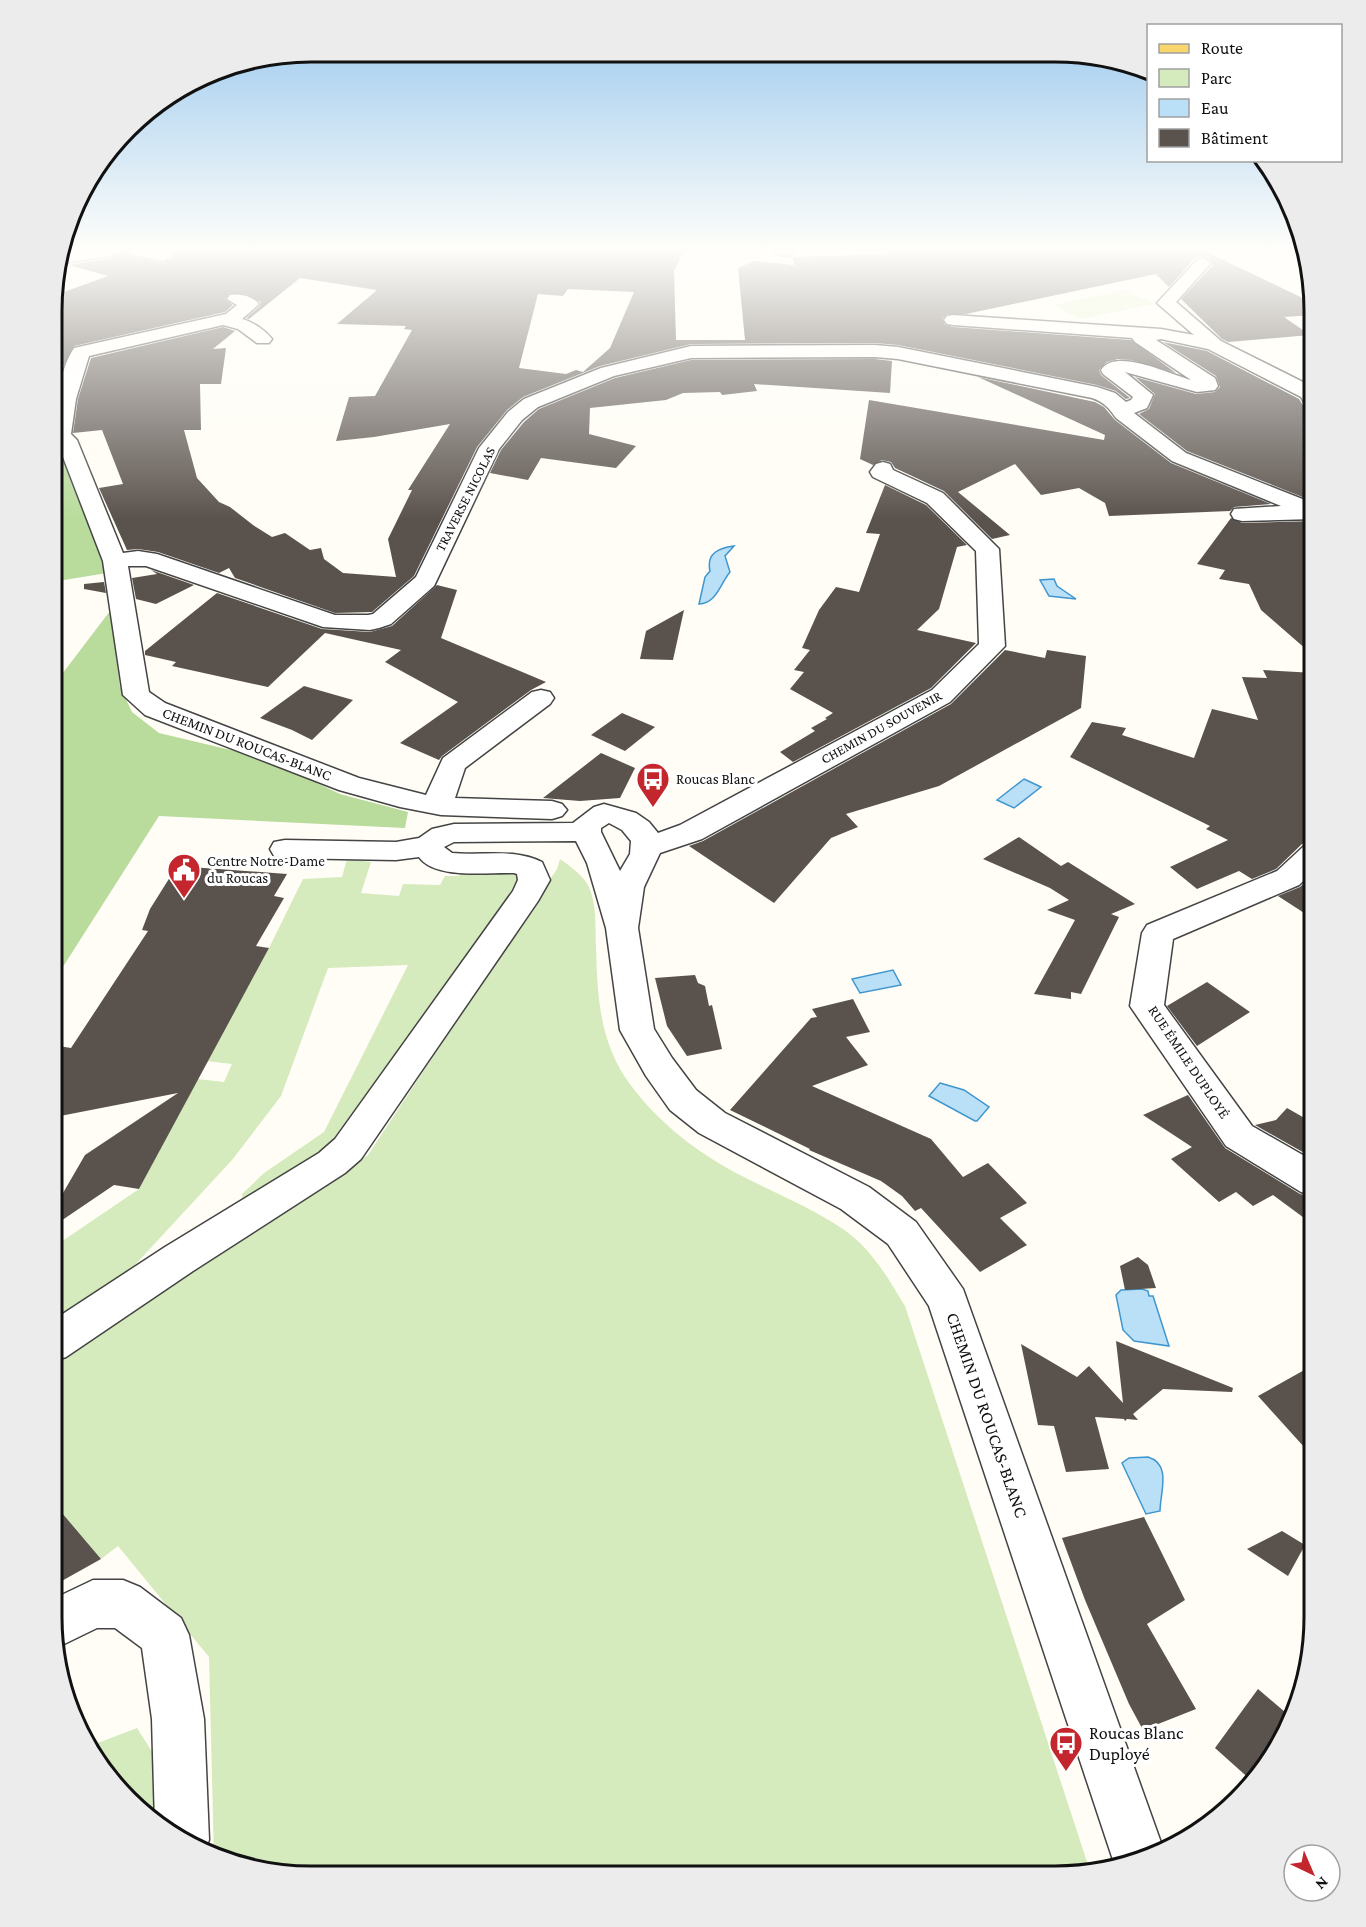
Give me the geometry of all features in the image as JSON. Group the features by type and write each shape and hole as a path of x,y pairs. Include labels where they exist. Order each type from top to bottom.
{"street":[{"path":"61,418 81,352 129,341"},
{"path":"1145,341 1208,382 1208,386 1194,386 1130,367 1113,368 1110,370 1143,395 1140,404 1123,410 1123,414 1179,458 1304,508"},
{"path":"1194,341 1214,345 1304,390"},
{"path":"1212,341 1214,345"},
{"name":"TRAVERSE NICOLAS","path":"115,561 149,559 332,622 370,623 381,619 426,581 489,448 515,416 531,403 598,375 691,352 875,351 898,353 1097,393 1108,397 1123,410"},
{"name":"CHEMIN DU ROUCAS-BLANC","path":"61,438 68,440 115,561 136,695 155,709 349,784 410,801 595,823 617,814 630,821 642,833 646,848 628,885 622,928"},
{"name":"CHEMIN DU SOUVENIR","path":"646,848 691,832 941,696 993,646 987,549 935,498 881,472 883,468"},
{"path":"1242,514 1304,512"},
{"path":"441,806 440,794 453,764 541,698"},
{"path":"285,849 396,851 428,846 443,834 595,823"},
{"name":"CHEMIN DU ROUCAS-BLANC","path":"595,823 602,863 622,928 637,1030 658,1067 683,1100 712,1123 855,1198 902,1233 948,1301 1137,1852"},
{"path":"61,1337 179,1259 332,1163 348,1149 527,894 534,880 531,869 515,863 446,862 430,854 428,846"},
{"name":"RUE ÉMILE DUPLOYÉ","path":"1304,863 1288,878 1158,933 1147,1006 1239,1136 1304,1174"},
{"path":"61,1621 93,1604 123,1604 164,1635 178,1719 182,1830"}],"green space":[{"path":"61,449 107,573 61,581"},
{"path":"110,611 120,687 132,712 159,733 264,758 340,794 408,812 405,828 159,816 61,970 61,675"},
{"path":"347,859 371,862 361,893 399,896 403,884 440,885 445,876 459,876 461,869 513,872 518,877 518,889 339,1138 243,1202 242,1194 264,1173 324,1132 408,965 328,968 281,1096 232,1160 122,1279 61,1315 61,1242 139,1189 197,1079 224,1082 232,1064 206,1061 269,948 303,879 342,877"},
{"path":"560,859 584,879 592,894 601,1014 616,1062 636,1092 660,1119 703,1153 734,1172 817,1213 843,1229 862,1245 878,1264 905,1306 1087,1863 1056,1866 310,1866 262,1861 214,1846 209,1657 118,1546 101,1559 61,1512 61,1356 368,1155 557,869"},
{"path":"137,1728 161,1766 161,1816 123,1781 96,1744"}],"water":[{"path":"734,546 725,556 730,572 714,597 699,604 705,577 710,571 712,556 723,548"},
{"path":"1054,579 1057,586 1076,599 1049,596 1040,580"},
{"path":"1024,779 1041,787 1014,808 997,800"},
{"path":"893,970 901,985 860,993 852,979"},
{"path":"940,1083 964,1090 989,1107 975,1121 929,1096"},
{"path":"1121,1290 1148,1291 1149,1296 1153,1296 1169,1346 1134,1341 1123,1330 1116,1295"},
{"path":"1148,1457 1160,1466 1163,1480 1160,1511 1146,1514 1122,1463 1129,1458"}],"building":[{"path":"61,341 97,341 74,346 61,373"},
{"path":"164,341 223,341 213,349 226,348 221,384 200,384 201,430 184,430 197,478 219,502 230,507 272,537 285,533 310,550 321,548 324,559 343,573 396,577 388,539 412,490 408,490 450,424 336,441 349,397 375,396 406,341 526,341 519,368 566,374 576,370 583,372 610,348 613,341 1132,341 1176,373 1131,360 1118,359 1107,362 1099,370 1101,375 1130,398 1126,399 1116,391 1097,385 898,345 875,343 691,344 600,366 523,397 507,410 477,447 414,576 372,612 335,613 235,578 229,568 219,573 158,552 127,550 99,488 123,484 102,430 73,433 78,399 91,358"},
{"path":"1163,342 1207,351 1299,399 1304,407 1304,498 1187,451 1139,414 1149,409 1155,394 1135,377 1196,394 1215,392 1220,387 1216,376"},
{"path":"875,359 892,361 890,393 754,384 757,391 722,395 720,392 683,393 666,400 590,408 589,434 636,446 616,468 541,458 528,480 490,473 501,450 524,422 539,409 615,378 691,360"},
{"path":"978,377 1095,402 1171,463 1271,504 1234,507 1230,511 1109,516 1105,503 1079,488 1041,495 1015,464 958,492 1010,535 992,539 944,491 895,468 891,462 882,460 873,465 860,459 869,400 1104,440 1105,435"},
{"path":"885,485 926,505 967,545 957,547 939,609 917,630 976,643 931,688 793,762 780,752 815,731 811,728 833,713 790,689 804,672 794,670 810,650 802,648 819,610 836,587 859,592 880,534 866,533"},
{"path":"1231,518 1242,523 1304,521 1304,647 1261,610 1249,584 1219,579 1225,570 1197,564"},
{"path":"151,570 194,585 156,604 136,599 132,578 157,574"},
{"path":"104,582 106,593 84,589 84,584"},
{"path":"437,585 457,590 441,638 546,682 531,690 439,760 400,743 458,702 385,662 401,650 325,633 268,687 172,666 176,662 145,655 145,651 217,593 322,629 370,632 392,626"},
{"path":"684,610 673,660 640,659 646,631"},
{"path":"1005,650 1045,658 1047,650 1086,656 1081,708 939,786 846,814 858,827 831,838 774,903 689,846 703,841 951,704"},
{"path":"1263,670 1304,672 1304,844 1276,869 1252,879 1239,871 1197,889 1170,867 1228,840 1206,829 1210,826 1070,757 1092,722 1126,728 1122,735 1194,758 1212,709 1258,720 1242,677 1267,678"},
{"path":"304,686 353,700 312,740 260,718"},
{"path":"622,713 655,727 625,751 591,735"},
{"path":"601,753 635,768 620,798 580,801 543,798"},
{"path":"1019,837 1061,866 1068,862 1135,904 1111,914 1119,917 1081,994 1071,992 1071,999 1034,994 1075,920 1047,910 1069,900 1050,888 983,859"},
{"path":"177,866 287,874 274,896 284,898 256,946 269,948 139,1189 114,1185 61,1221 61,1196 85,1155 178,1093 61,1116 61,1046 71,1048 148,931 142,930 150,909"},
{"path":"1304,883 1304,913 1278,896"},
{"path":"695,975 698,983 705,986 709,1006 712,1005 722,1049 687,1056 667,1026 655,978"},
{"path":"1207,982 1250,1012 1197,1046 1167,1006"},
{"path":"853,999 870,1032 846,1037 868,1065 812,1086 931,1139 963,1177 988,1163 1027,1203 1000,1218 1027,1245 980,1272 921,1208 915,1211 902,1196 881,1181 809,1150 730,1110 811,1018 817,1017 812,1009"},
{"path":"1188,1095 1225,1148 1304,1195 1304,1218 1273,1195 1253,1206 1236,1192 1219,1202 1171,1159 1192,1147 1143,1115"},
{"path":"1287,1108 1304,1118 1304,1153 1255,1125 1276,1120"},
{"path":"1138,1257 1148,1265 1156,1288 1125,1290 1120,1266"},
{"path":"1116,1341 1233,1388 1232,1392 1163,1389 1133,1414 1138,1420 1127,1419 1125,1421 1124,1419 1095,1417 1109,1469 1066,1472 1054,1426 1038,1425 1021,1344 1077,1377 1089,1366 1123,1403"},
{"path":"1304,1370 1304,1447 1258,1396"},
{"path":"61,1512 101,1559 61,1581"},
{"path":"1144,1517 1185,1600 1147,1624 1196,1709 1143,1730 1129,1704 1085,1600 1062,1538"},
{"path":"1282,1531 1304,1544 1288,1576 1247,1549"},
{"path":"1258,1689 1286,1713 1263,1755 1247,1776 1215,1748"}],"place":[{"name":"Roucas Blanc","path":"653,808"},
{"name":"Centre Notre-Dame du Roucas","path":"184,899"},
{"name":"Roucas Blanc Duployé","path":"1066,1772"}]}
